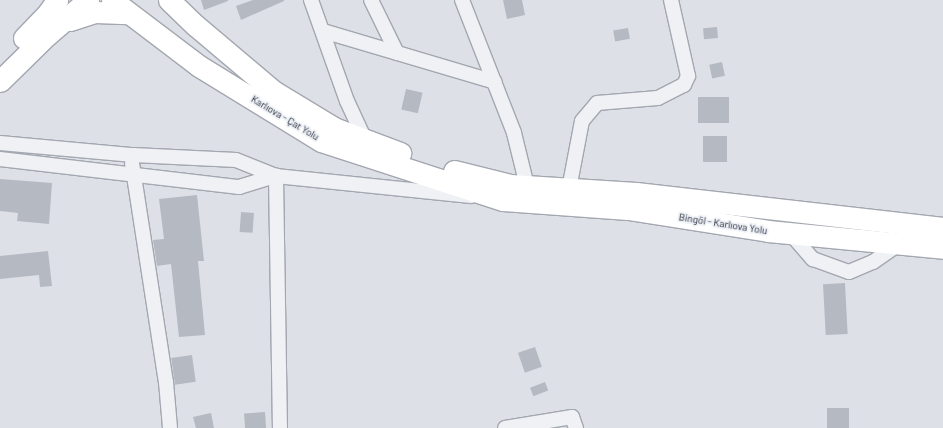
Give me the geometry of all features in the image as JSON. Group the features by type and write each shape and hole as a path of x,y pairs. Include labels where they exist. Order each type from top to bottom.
{"highway":[{"path":"0,82 62,22 88,0"},
{"name":"Karlıova - Çat Yolu","path":"169,0 195,25 273,91 334,128 436,166 513,190"},
{"path":"0,62 48,14 57,1"},
{"path":"62,22 120,6"},
{"name":"Karlıova - Çat Yolu","path":"120,6 199,66 321,141 513,190"},
{"name":"Bingöl - Karlıova Yolu","path":"513,190 569,189 636,194 943,228"},
{"name":"Bingöl - Karlıova Yolu","path":"513,190 790,233 943,248"}],"street":[{"path":"311,0 347,101 365,140"},
{"path":"371,0 397,53"},
{"path":"0,143 133,155 236,160 276,176 513,190 514,133 462,0"},
{"path":"569,189 582,121 597,103 658,98 684,85 688,76 671,0"},
{"path":"323,31 495,82"},
{"path":"133,155 132,172 148,258 166,382 170,428"},
{"path":"0,159 132,172 239,187 276,176"},
{"path":"276,176 280,428"},
{"path":"790,233 813,259 849,272 873,262 899,244"},
{"path":"505,428 572,417 576,428"}],"building":[{"path":"201,0 228,0 228,1 204,10"},
{"path":"253,0 284,1 241,20 236,6"},
{"path":"503,0 522,0 525,15 507,19"},
{"path":"717,27 718,38 704,39 703,28"},
{"path":"628,28 630,39 615,41 613,31"},
{"path":"722,62 725,76 712,78 709,65"},
{"path":"406,89 423,93 418,113 401,109"},
{"path":"698,97 729,97 729,123 698,123"},
{"path":"703,136 727,136 727,162 703,162"},
{"path":"0,179 52,183 49,224 17,221 18,213 0,211"},
{"path":"197,195 204,261 198,261 205,335 179,337 171,264 157,266 153,240 164,239 159,199"},
{"path":"241,212 254,213 253,233 240,232"},
{"path":"48,251 52,286 40,287 39,275 0,279 0,256"},
{"path":"845,283 848,334 826,335 823,284"},
{"path":"535,347 542,367 525,373 518,353"},
{"path":"192,355 196,382 175,385 171,358"},
{"path":"545,382 548,390 533,396 530,388"},
{"path":"827,408 849,408 849,428 827,428"},
{"path":"265,412 266,428 245,428 244,413"},
{"path":"211,413 214,428 196,428 193,417"}]}
